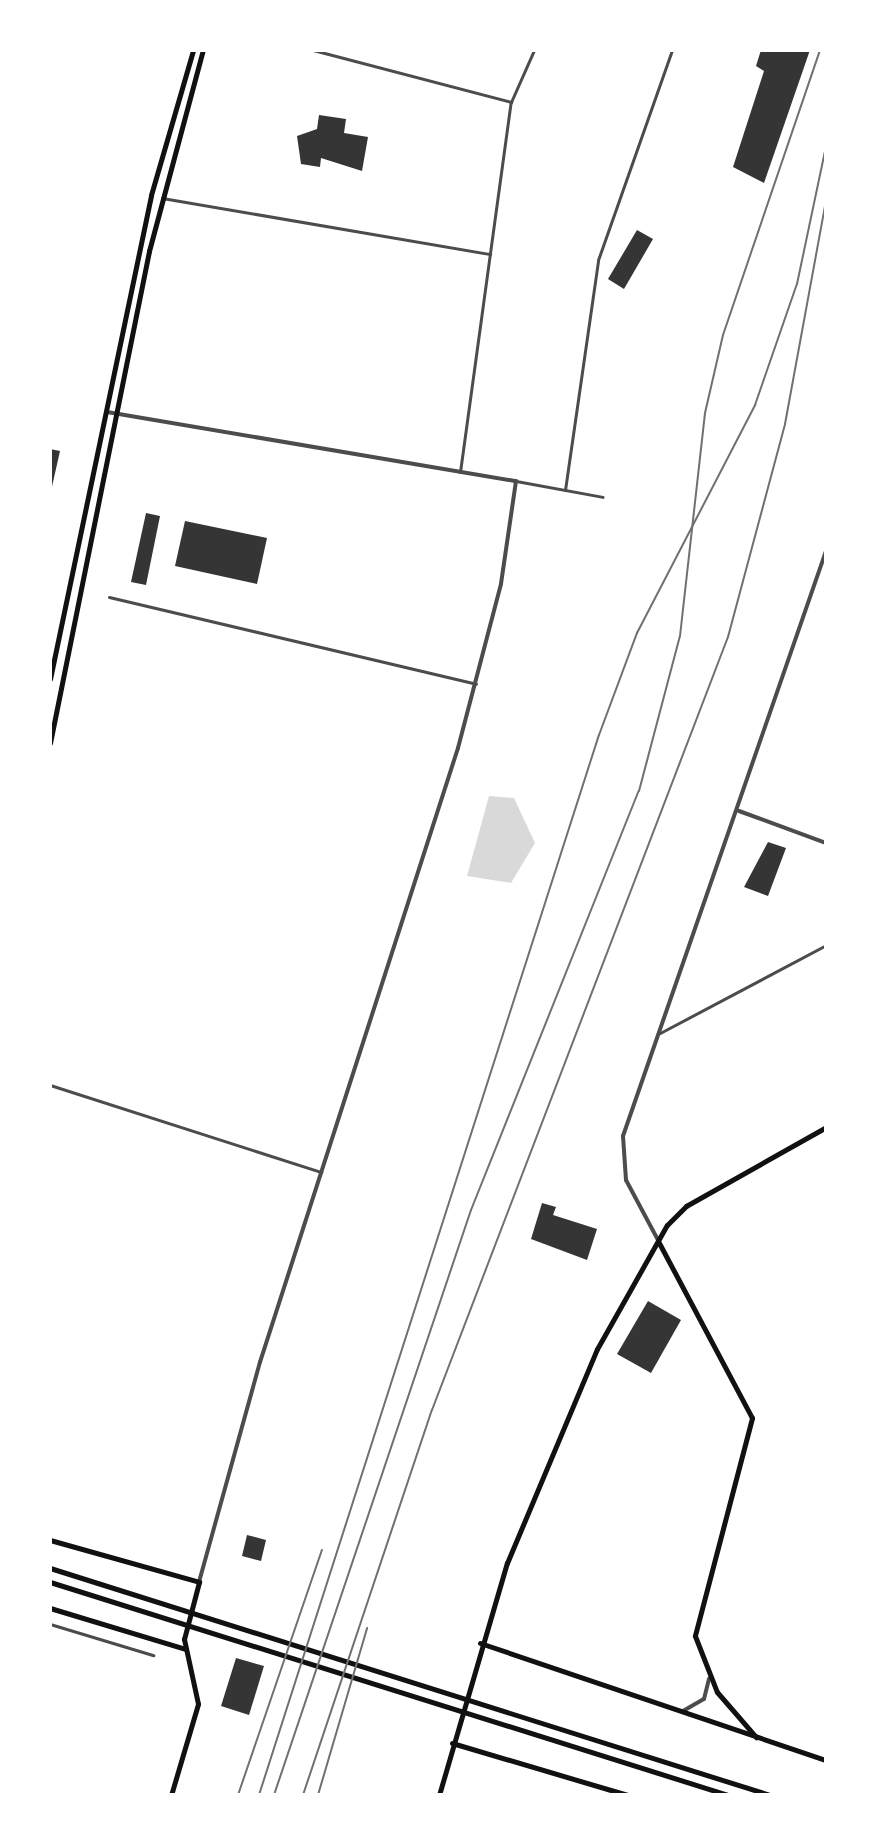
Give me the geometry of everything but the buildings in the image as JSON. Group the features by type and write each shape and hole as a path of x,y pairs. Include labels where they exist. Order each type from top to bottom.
{"main road":[{"path":"50,679 151,195 193,50"},
{"path":"50,743 162,198 203,50"},
{"path":"439,1795 480,1643 583,1381 658,1240 686,1206 826,1127"},
{"path":"658,1240 752,1418 696,1626 709,1679 756,1737"},
{"path":"50,1540 199,1582 186,1649 198,1704 171,1795"},
{"path":"50,1568 770,1795"},
{"path":"50,1582 728,1795"},
{"path":"50,1608 186,1649"},
{"path":"480,1643 826,1760"},
{"path":"452,1743 628,1795"}],"street":[{"path":"313,50 511,102"},
{"path":"460,472 511,102 534,50"},
{"path":"565,490 598,260 672,50"},
{"path":"162,198 490,254"},
{"path":"106,412 603,497"},
{"path":"199,1582 322,1173 476,684 516,481"},
{"path":"658,1240 621,1163 660,1033 739,811 826,551"},
{"path":"109,597 476,684"},
{"path":"739,811 826,843"},
{"path":"660,1033 826,945"},
{"path":"50,1085 322,1173"},
{"path":"50,1624 153,1655"},
{"path":"681,1711 704,1699 709,1679"}],"shaded area":[{"path":"489,796 514,798 535,843 511,883 467,876"}],"railway":[{"path":"274,1795 471,1210 639,791 680,636 705,413 723,335 820,50"},
{"path":"259,1795 599,735 637,633 755,405 797,284 826,146"},
{"path":"303,1795 432,1410 728,637 785,424 825,206"},
{"path":"238,1795 322,1550"},
{"path":"318,1795 367,1628"}]}
